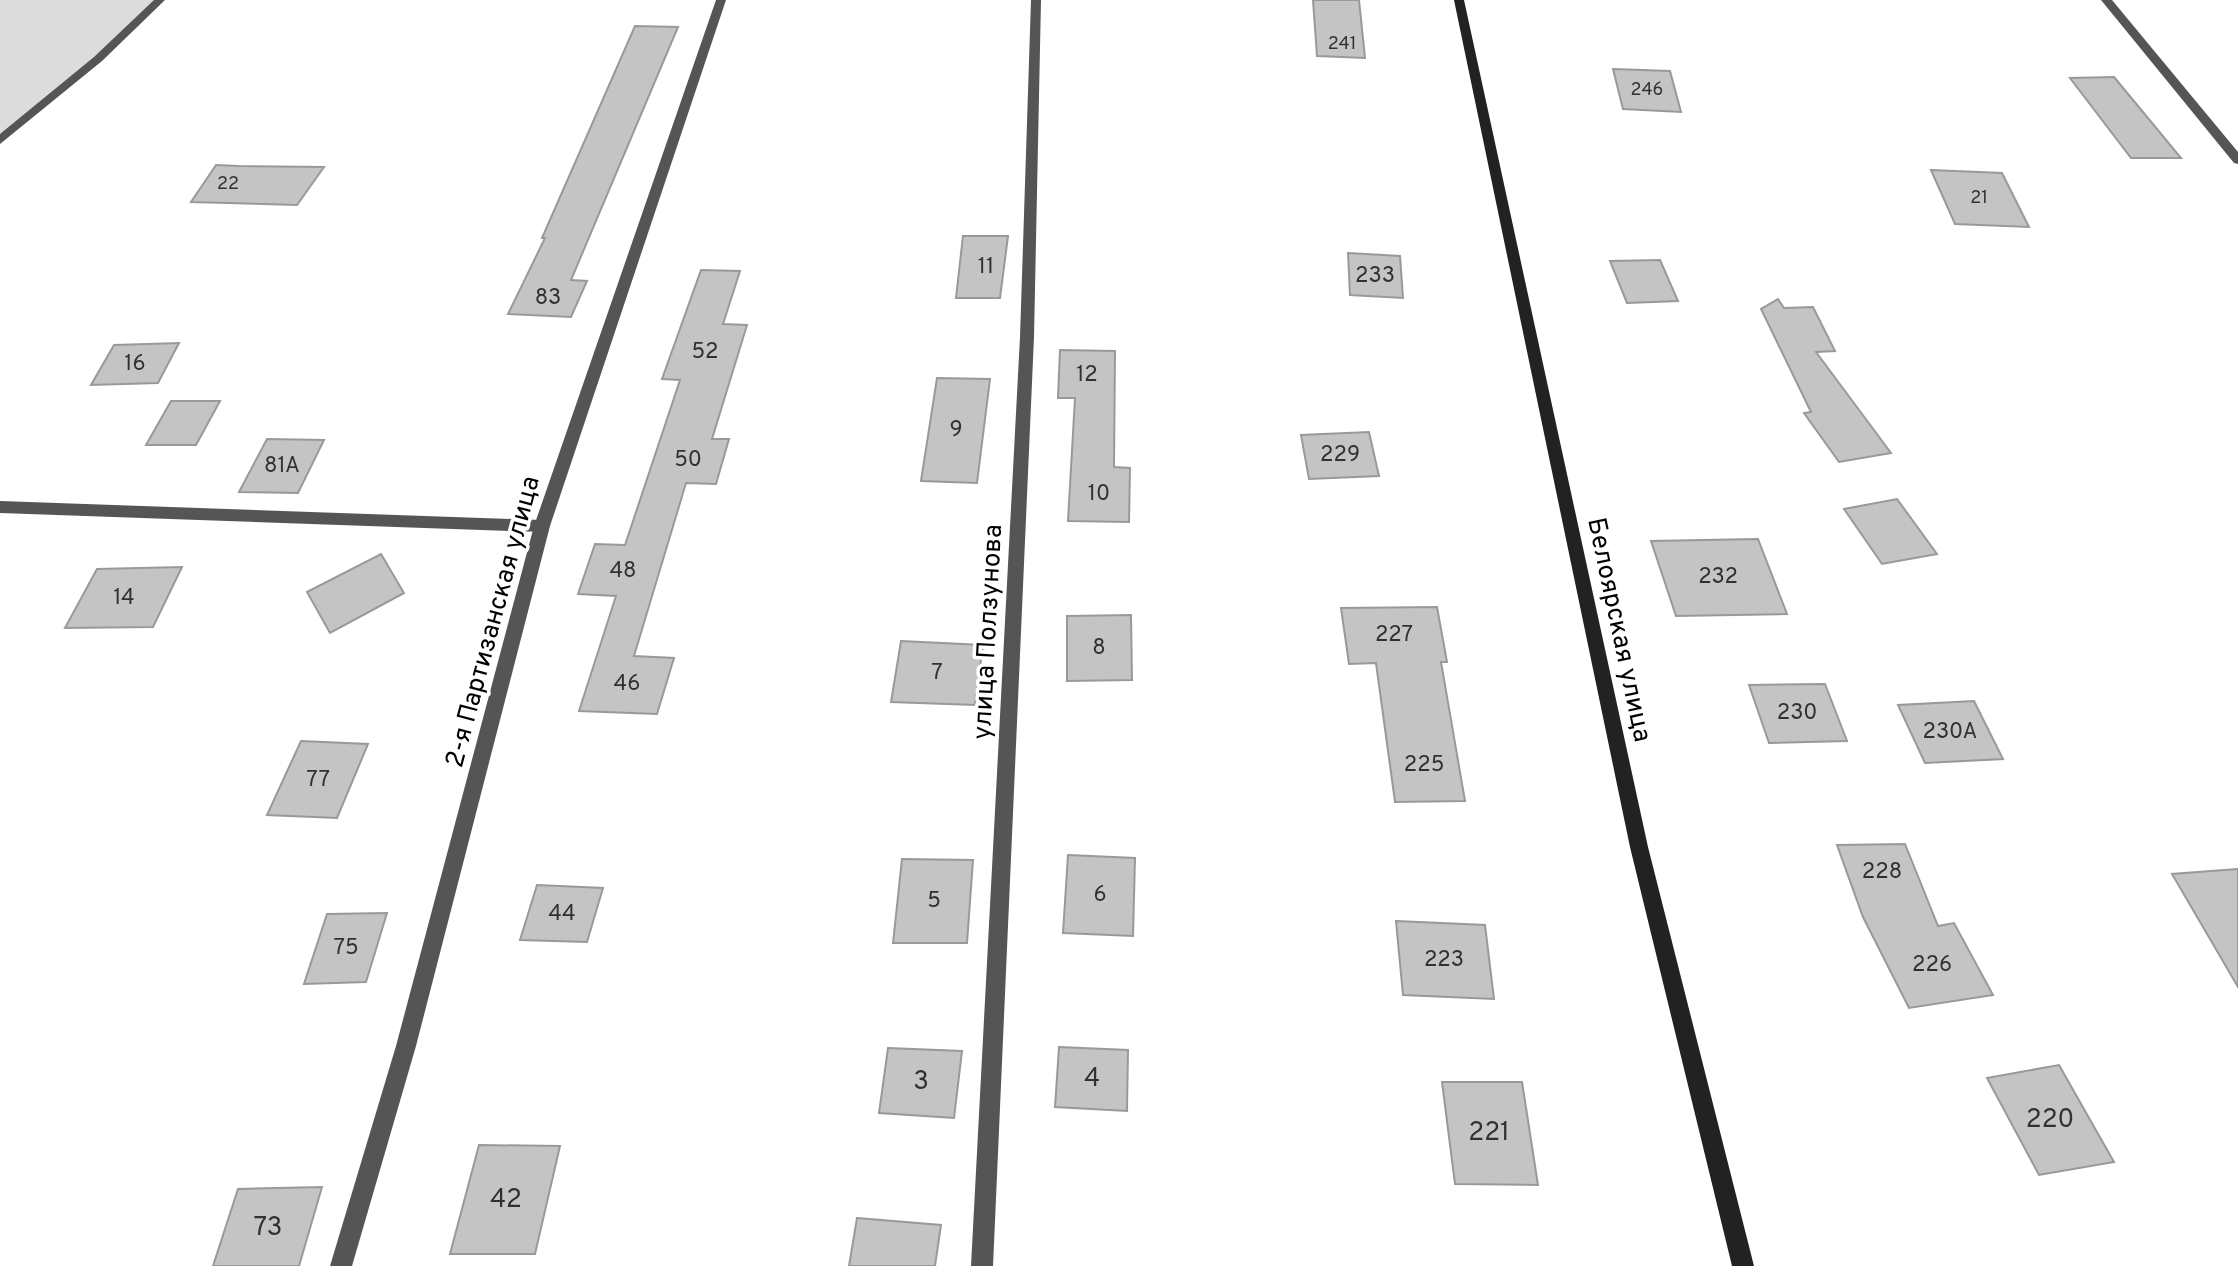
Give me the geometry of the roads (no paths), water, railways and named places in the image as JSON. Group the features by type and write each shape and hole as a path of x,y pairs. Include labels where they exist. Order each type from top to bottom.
{"street":[{"path":"0,140 98,59 160,0"},
{"name":"2-я Партизанская улица","path":"341,1266 406,1046 542,526 721,0"},
{"name":"улица Ползунова","path":"982,1266 1027,337 1036,0"},
{"name":"Белоярская улица","path":"1459,0 1639,847 1743,1266"},
{"path":"2106,0 2238,160"},
{"path":"0,507 542,526"}]}
